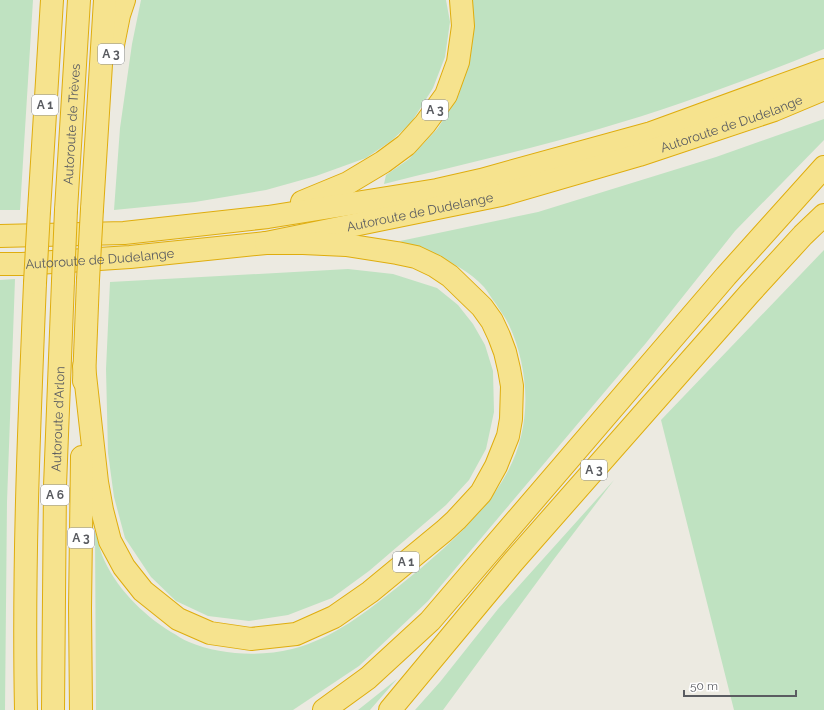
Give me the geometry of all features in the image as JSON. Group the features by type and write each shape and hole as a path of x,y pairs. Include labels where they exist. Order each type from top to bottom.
{"highway":[{"name":"Autoroute de Trèves","path":"37,251 52,0"},
{"name":"Autoroute de Trèves","path":"64,249 79,0"},
{"name":"A 1","path":"105,0 97,108 84,366 96,474 102,510 110,541 124,567 143,591 178,619 210,633 252,639 296,634 334,617 370,592 444,531 480,493 496,466 508,436 511,419 512,386 505,352 499,336 492,321 482,307 450,276 435,266 416,257 397,253 353,246 303,243 266,243"},
{"name":"A 3","path":"97,108 112,53 119,15 124,0"},
{"name":"A 3","path":"268,216 348,183 383,162 406,145 429,118 446,95 449,88 458,62 463,26 461,0"},
{"name":"Autoroute de Dudelange","path":"0,236 124,233 268,216 437,190 488,178 651,133 824,70"},
{"name":"Autoroute de Dudelange","path":"0,264 22,264 130,256 266,243 501,195 639,155 774,110 824,89"},
{"name":"A 3","path":"324,710 368,678 430,621 726,276 824,168"},
{"name":"A 3","path":"390,710 524,550 749,294 803,235 824,215"},
{"name":"Autoroute d'Arlon","path":"53,710 55,486 64,249"},
{"name":"Autoroute d'Arlon","path":"26,710 25,655 27,490 37,251"},
{"name":"A 3","path":"81,710 80,608 84,366"}],"green space":[{"path":"0,0 33,0 20,210 0,210"},
{"path":"141,0 446,0 450,22 445,57 433,88 411,123 391,141 366,158 316,176 266,190 195,202 114,210 120,128 132,44"},
{"path":"472,0 824,0 824,49 712,92 572,137 384,184 386,175 409,159 438,128 458,96 470,60 474,26"},
{"path":"824,119 824,140 735,231 646,343 428,601 359,666 293,710 96,710 95,531 102,555 114,578 130,599 160,625 184,640 214,650 253,654 279,652 322,638 362,614 445,548 474,519 498,487 516,454 524,417 525,398 521,361 509,325 486,289 466,271 434,254 400,241 538,212 716,157"},
{"path":"824,250 824,710 734,710 661,420"},
{"path":"348,269 393,274 437,288 458,305 473,324 485,345 493,371 494,412 486,449 469,480 446,505 369,571 332,598 288,615 249,621 208,616 176,601 151,577 125,538 114,497 108,453 106,369 110,282"},
{"path":"15,279 7,502 5,710 0,710 0,280"},
{"path":"614,480 443,710 415,710 440,682 498,609"},
{"path":"397,679 370,710 358,710"}]}
